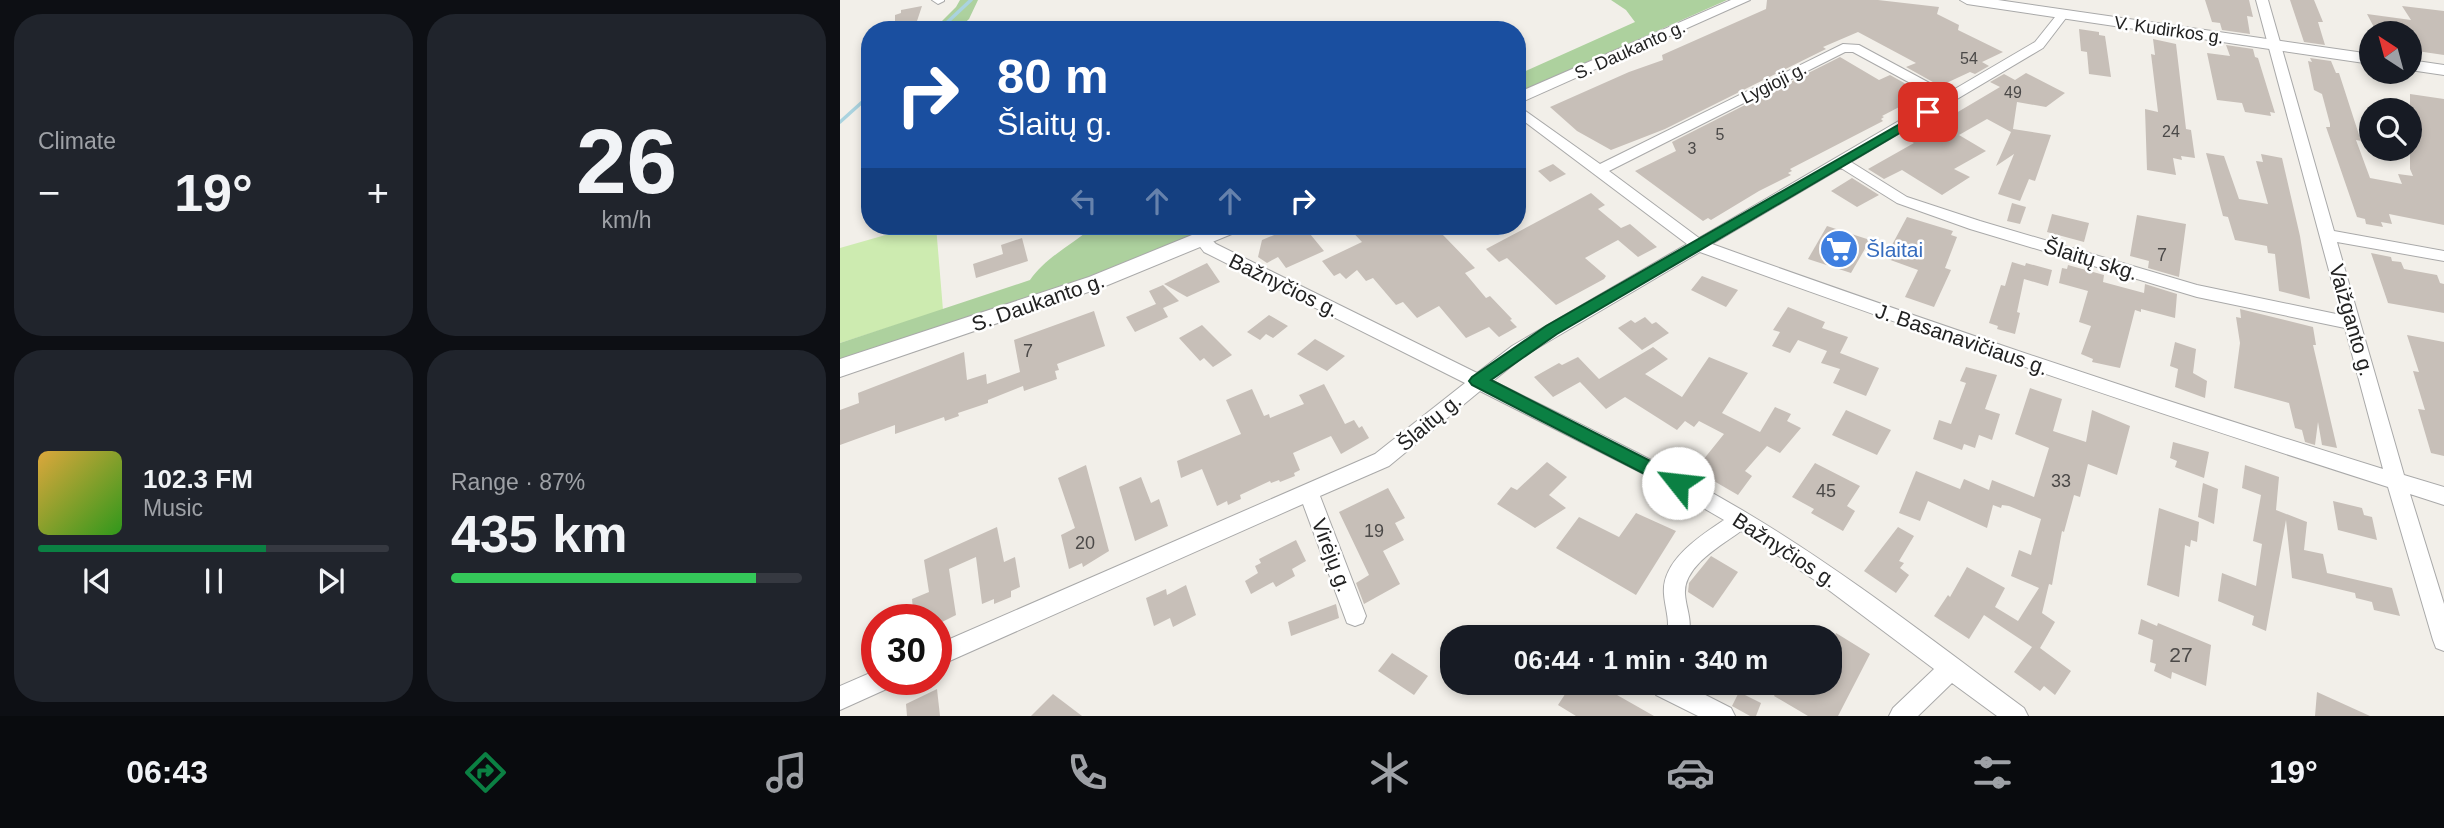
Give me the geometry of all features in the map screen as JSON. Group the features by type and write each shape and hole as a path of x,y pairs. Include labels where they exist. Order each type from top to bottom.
{"street":[{"name":"S. Daukanto g.","path":"1526,95 1743,0"},
{"name":"V. Kudirkos g.","path":"1967,0 2359,57"},
{"name":"Vaižganto g.","path":"2262,0 2444,640"},
{"name":"Šlaitų g.","path":"952,649 1382,460 1420,433 1478,381 1552,330 1700,246 2039,44 2063,14"},
{"name":"Lygioji g.","path":"1598,171 1843,48 1855,48 1949,99"},
{"path":"2422,66 2444,69"},
{"name":"J. Basanavičiaus g.","path":"1526,116 1700,246 2140,401 2444,496"},
{"name":"Šlaitų skg.","path":"1842,162 1902,200 1975,225 2197,291 2352,323"},
{"name":"S. Daukanto g.","path":"840,368 1039,303 1211,235"},
{"path":"2328,235 2444,256"},
{"name":"Bažnyčios g.","path":"1202,239 1210,248 1657,471 1741,520 1830,578 2015,716"},
{"name":"Virėjų g.","path":"1309,494 1355,616"},
{"path":"1682,625 1674,588 1680,572 1696,553 1741,520"},
{"path":"1902,716 1950,667"},
{"path":"840,698 861,689"},
{"path":"1678,695 1723,716"}],"green space":[{"path":"960,0 978,0 967,21 942,21"},
{"path":"1611,0 1727,0 1526,89 1526,71 1635,22 1626,10"},
{"path":"886,235 937,235 943,310 840,343 840,248"},
{"path":"1082,235 1193,235 1089,278 840,360 840,343 1030,280 1052,258"}],"building":[{"path":"1767,0 1878,0 1939,7 1937,14 1959,25 1958,30 2003,52 1982,62 1989,66 1975,74 1970,72 1940,86 1906,67 1916,63 1858,32 1823,47 1826,49 1665,129 1611,150 1577,131 1550,107 1663,60 1662,55 1766,9"},
{"path":"2205,0 2249,0 2253,17 2247,16 2250,34 2222,30 2220,23 2212,22"},
{"path":"2290,0 2314,0 2323,22 2318,22 2325,45 2304,42"},
{"path":"922,6 917,21 895,21 895,15 901,13 901,10"},
{"path":"2402,6 2444,11 2444,55 2422,52 2422,21 2371,21 2367,14 2411,20"},
{"path":"2079,29 2099,32 2099,35 2105,36 2111,77 2089,74 2087,52 2081,51"},
{"path":"2153,39 2176,44 2186,129 2191,130 2195,158 2173,158 2176,175 2147,170 2145,109 2158,112 2151,54 2155,55"},
{"path":"2226,45 2253,49 2275,113 2270,112 2271,116 2245,112 2242,103 2217,100 2207,53 2230,56"},
{"path":"1840,57 1879,80 1890,75 1924,94 1882,116 1883,121 1790,169 1792,171 1788,173 1791,175 1711,220 1708,218 1703,221 1635,171 1676,151 1672,142"},
{"path":"2310,58 2331,61 2336,73 2339,73 2359,135 2359,141 2356,140 2359,161 2364,161 2370,178 2402,184 2398,174 2413,176 2410,161 2422,161 2422,98 2410,98 2410,94 2444,99 2444,225 2389,214 2392,224 2381,222 2383,227 2366,224 2365,219 2357,217 2326,127 2330,127 2330,124 2322,94 2314,90 2308,61 2312,62"},
{"path":"2026,73 2065,93 2046,107 2017,102 2013,129 2051,135 2035,181 2029,179 2020,201 1998,194 2014,154 1996,166 2011,132 1987,119 1959,135 1986,151 1954,169 1970,177 1942,195 1902,170 1884,179 1868,169 1914,143 1912,142 1917,140 1914,138 2000,87 1990,82 2004,74 2015,80"},
{"path":"2206,153 2224,156 2239,199 2268,204 2256,161 2263,162 2261,154 2282,158 2300,236 2310,299 2279,291 2275,254 2268,253 2267,246 2235,240 2228,217 2223,216"},
{"path":"1553,164 1566,174 1550,182 1538,171"},
{"path":"1852,178 1879,195 1857,207 1831,191"},
{"path":"1591,193 1605,205 1598,209 1621,228 1630,224 1657,247 1638,257 1618,240 1585,258 1606,276 1556,305 1507,258 1499,262 1486,249 1512,235 1526,235 1526,228"},
{"path":"2012,203 2026,207 2020,224 2007,221"},
{"path":"2052,214 2089,223 2084,242 2047,232"},
{"path":"2137,215 2186,224 2179,277 2148,268 2149,261 2130,256"},
{"path":"1907,217 1953,231 1951,235 1957,237 1945,268 1951,270 1934,307 1905,297 1918,270 1885,258"},
{"name":"Šlaitai","path":"1827,226 1870,240 1851,273 1808,259"},
{"path":"1274,235 1311,235 1324,251 1286,268 1278,257 1267,263 1258,257 1262,240"},
{"path":"1355,235 1443,235 1475,268 1465,273 1486,298 1490,296 1517,327 1499,337 1489,327 1466,338 1439,306 1417,318 1403,302 1396,305 1373,278 1366,281 1357,270 1346,279 1340,273 1334,276 1322,261 1362,242"},
{"path":"1022,238 1028,261 976,278 973,264 1003,254 1001,245"},
{"path":"2371,253 2391,257 2392,261 2401,262 2404,269 2437,275 2440,283 2444,284 2444,313 2388,303"},
{"path":"2012,262 2052,270 2048,286 2024,279 2015,334 1997,329 1998,326 1989,323 2001,285 2005,286"},
{"path":"1207,263 1220,282 1187,297 1164,284"},
{"path":"2068,265 2104,275 2103,282 2144,293 2145,284 2177,294 2175,318 2141,309 2141,312 2135,310 2120,368 2092,362 2093,359 2081,354 2091,326 2079,322 2088,291 2059,283 2062,268 2067,269"},
{"path":"1702,276 1738,290 1726,307 1691,290"},
{"path":"1163,285 1179,301 1163,308 1168,317 1135,332 1126,317 1156,304 1149,291"},
{"path":"1788,307 1825,322 1822,328 1848,337 1840,353 1879,368 1866,396 1833,383 1840,369 1821,363 1827,351 1798,340 1790,353 1772,346 1780,332 1773,330"},
{"path":"2240,309 2313,327 2316,345 2313,345 2337,448 2322,445 2318,422 2315,445 2305,442 2302,430 2295,428 2289,403 2234,388 2240,343 2236,317 2241,318"},
{"path":"1094,311 1105,346 1057,364 1057,379 1024,391 1023,386 945,421 944,417 895,434 895,425 840,445 840,410 859,403 858,393 964,352 967,380 986,374 987,384 1020,372 1014,340"},
{"path":"1269,315 1288,326 1273,338 1266,334 1260,340 1247,332"},
{"path":"1645,317 1669,333 1642,350 1618,328 1631,320 1635,323"},
{"path":"1202,325 1232,355 1213,367 1204,358 1200,361 1179,338"},
{"path":"2407,335 2444,342 2444,456 2431,453 2418,409 2425,410 2413,371 2419,372"},
{"path":"1315,339 1345,356 1327,371 1297,354"},
{"path":"2175,342 2196,349 2193,373 2207,381 2205,398 2175,387 2178,369 2170,366"},
{"path":"1653,347 1668,359 1645,374 1682,397 1709,357 1748,373 1722,413 1760,432 1775,407 1791,414 1787,421 1801,428 1780,453 1767,446 1745,471 1752,476 1738,495 1695,470 1724,434 1699,421 1694,427 1685,421 1677,430 1625,397 1606,409 1580,382 1553,397 1534,377 1559,363 1562,365 1578,357 1599,379"},
{"path":"1966,367 1997,375 1985,409 2000,414 1992,440 1979,435 1975,448 1964,444 1962,450 1933,439 1939,420 1951,424 1966,383 1960,381"},
{"path":"1324,384 1345,424 1354,420 1359,428 1362,426 1369,438 1341,454 1331,436 1293,453 1300,470 1294,473 1295,476 1280,482 1270,481 1240,495 1241,499 1228,505 1227,501 1217,506 1202,469 1181,478 1177,461 1241,434 1226,400 1252,389 1264,416 1269,414 1270,418 1304,404 1299,395"},
{"path":"2030,388 2062,399 2053,431 2086,442 2092,410 2130,426 2117,475 2088,464 2080,497 2074,495 2064,532 2062,531 2052,585 2049,584 2042,613 2055,622 2040,648 2071,671 2055,695 2044,686 2040,691 2014,672 2032,647 1984,615 1969,639 1934,616 1948,595 1950,597 1967,567 2005,588 1995,607 2018,621 2039,588 2011,576 2019,550 2031,555 2041,519 2009,506 2002,505 2001,508 1993,505 1987,528 1928,501 1920,521 1899,513 1916,471 1960,489 1964,479 1989,490 1992,480 2034,497 2049,448 2015,434"},
{"path":"1846,410 1891,430 1877,455 1832,435"},
{"path":"2173,442 2209,452 2204,478 2175,467 2177,461 2170,458"},
{"path":"1547,462 1567,477 1549,495 1566,508 1535,528 1497,504 1511,487 1517,490"},
{"path":"1815,463 1860,486 1847,506 1855,511 1843,531 1811,513 1814,509 1792,497"},
{"path":"1086,465 1109,551 1083,567 1082,563 1069,569 1061,535 1075,528 1058,478"},
{"path":"2245,465 2279,477 2276,510 2307,522 2304,550 2323,554 2327,573 2392,588 2400,616 2374,610 2372,602 2356,598 2355,593 2292,578 2286,520 2266,631 2252,625 2254,616 2218,601 2222,573 2256,586 2262,544 2253,541 2261,495 2242,488"},
{"path":"1141,477 1151,503 1159,499 1168,526 1135,541 1119,487"},
{"path":"2203,483 2218,489 2214,524 2198,517"},
{"path":"1388,488 1405,518 1395,523 1404,540 1383,551 1400,584 1364,604 1356,583 1369,575 1339,512"},
{"path":"2333,501 2362,508 2364,515 2372,517 2377,540 2338,530"},
{"path":"2159,508 2199,522 2197,542 2191,540 2190,547 2185,545 2179,597 2147,585"},
{"path":"1636,513 1676,531 1636,595 1556,548 1579,517 1619,537"},
{"path":"997,527 1004,562 1015,557 1020,587 1011,591 1011,597 994,604 994,599 982,604 976,557 949,569 956,615 952,617 952,604 912,604 912,599 929,592 924,560"},
{"path":"1898,527 1914,536 1899,561 1904,563 1900,568 1909,575 1896,593 1864,571"},
{"path":"1296,540 1306,561 1292,569 1295,576 1276,587 1273,582 1251,594 1245,581 1258,573 1255,566 1261,563 1259,559"},
{"path":"1711,556 1738,572 1713,608 1688,592 1689,583"},
{"path":"1186,585 1196,615 1173,627 1170,618 1154,626 1146,598 1166,589 1167,595"},
{"path":"1336,604 1339,618 1291,636 1288,622"},
{"path":"2141,619 2157,626 2158,623 2211,645 2206,686 2172,672 2171,679 2154,671 2156,664 2150,662 2153,640 2138,634"},
{"path":"1842,637 1870,654 1838,716 1808,716 1774,696 1842,695"},
{"path":"1392,653 1428,676 1414,695 1378,671"},
{"path":"2317,692 2370,716 2315,716"},
{"path":"1053,694 1082,716 1031,716"},
{"path":"925,695 938,695 940,716 907,716 906,704"},
{"path":"1565,695 1617,695 1654,716 1576,716 1558,705"},
{"path":"1738,695 1745,695 1761,703 1756,716 1750,716 1732,706"}],"waterway":[{"path":"949,21 971,0"},
{"path":"840,122 861,103"}],"place":[{"name":"Šlaitai","path":"1839,249"}],"route":[{"path":"1678,483 1478,381 1552,330 1928,112"}]}
